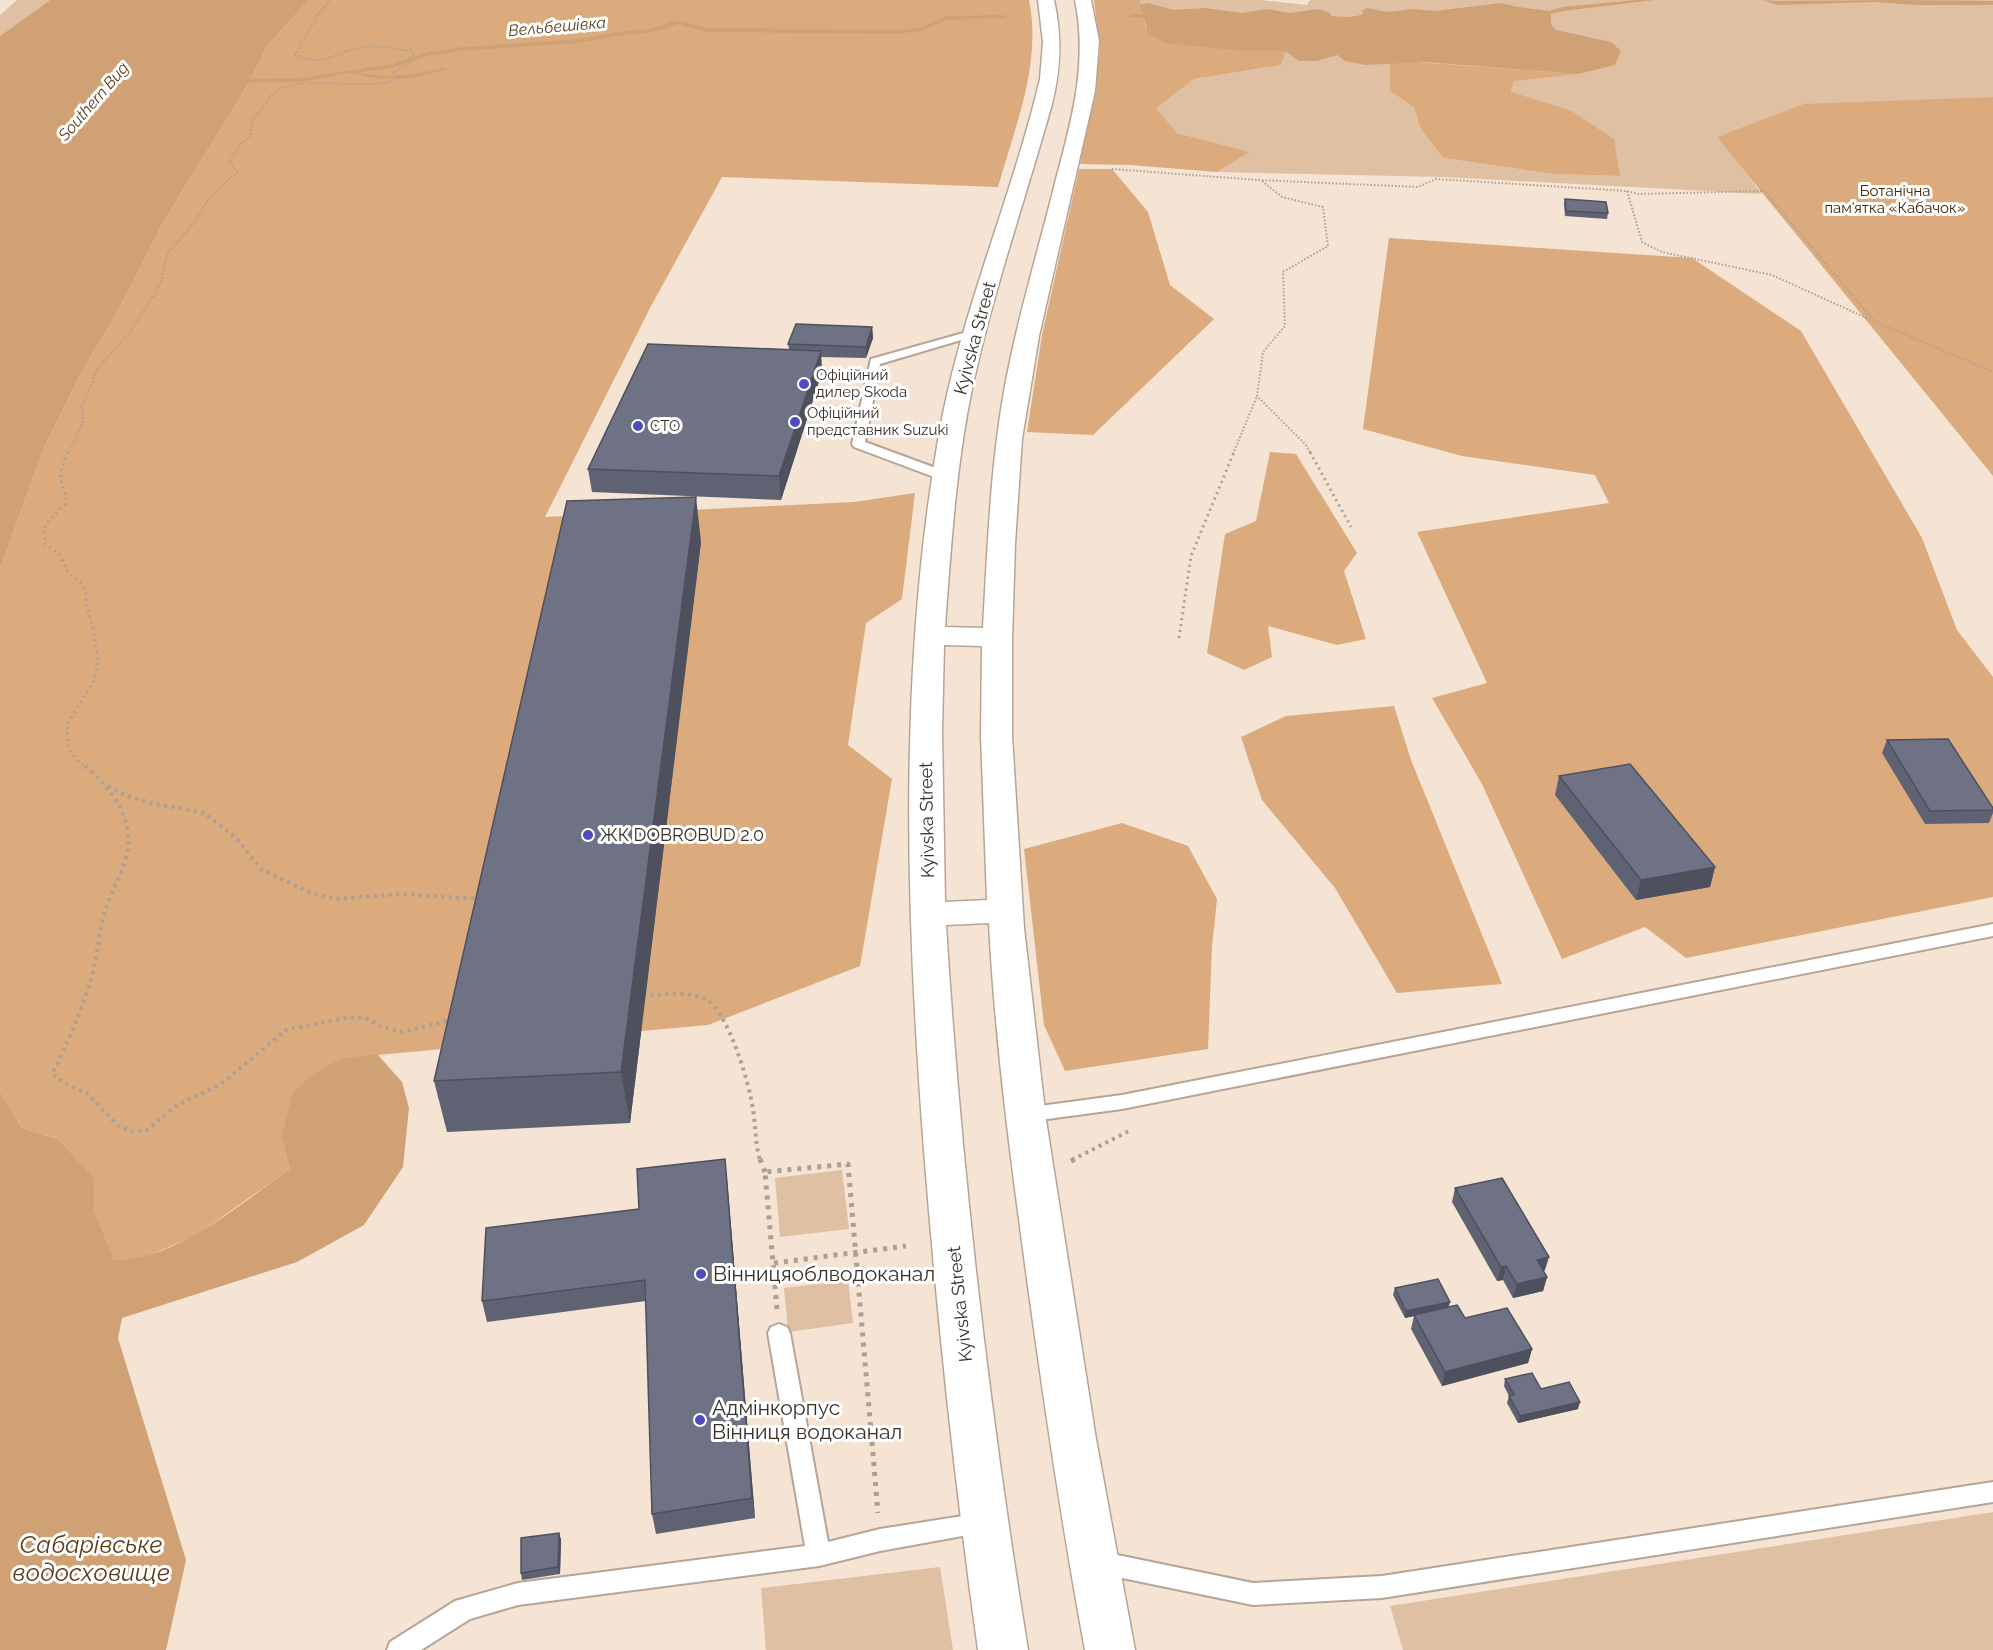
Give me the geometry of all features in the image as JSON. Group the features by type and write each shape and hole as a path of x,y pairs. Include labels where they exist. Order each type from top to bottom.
{"main road":[{"path":"1047,6 1084,6 1090,42 1087,86 1063,197 1027,335 1015,396 1005,478 996,637 998,787 1012,1005 1033,1180 1092,1561 1110,1650"},
{"name":"Kyivska Street","path":"1003,1650 984,1523 951,1222 931,1006 924,788 930,636 938,544 958,395 974,333 1048,85 1052,42 1047,6"},
{"path":"930,636 996,637"},
{"path":"928,914 1006,911"}],"lane":[{"path":"947,477 858,444 875,362 974,333"},
{"path":"1025,1115 1122,1102 1993,930"},
{"path":"779,1333 819,1555"},
{"path":"1092,1561 1253,1594 1382,1587 1993,1492"},
{"path":"399,1650 464,1609 518,1594 819,1555 880,1540 984,1523"}],"path":[{"path":"331,0 319,13 295,55 311,60 334,59 352,51 375,47 412,51 414,55 409,58 409,64 394,72 398,76 395,82 365,85 302,83 269,96 265,105 249,125 251,136 243,142 229,161 237,172 210,197 192,225 167,254 161,281 155,293 131,332 98,368 82,407 85,417 83,426 66,453 61,470 61,489 67,497 65,504 45,525 44,543 59,554 69,574 80,582 86,593 86,604 98,659 94,681 68,724 68,746 75,758 107,786 124,795 151,803 204,813 236,838 261,869 313,894 337,898 402,894 454,896 483,900"},
{"path":"1112,169 1262,180 1418,187 1437,179 1627,191 1638,194 1764,191 1874,321"},
{"path":"1179,638 1191,556 1257,396 1263,352 1286,326 1283,272 1328,246 1323,207 1282,197 1262,180"},
{"path":"1627,191 1642,243 1662,252 1772,275 1993,372"},
{"path":"1257,396 1306,445 1352,527"},
{"path":"107,786 118,802 124,820 128,833 128,850 105,912 92,975 84,1000 73,1032 52,1074 66,1084 88,1094 118,1125 134,1132 147,1130 177,1105 220,1085 286,1030 321,1021 351,1017 369,1019 378,1026 402,1032 455,1019"},
{"path":"639,996 690,994 710,1001 721,1011 731,1031 753,1109 760,1162 765,1172 779,1333"},
{"path":"1033,1180 1129,1131"},
{"path":"765,1172 848,1164 880,1540"},
{"path":"774,1263 906,1246"}],"shaded area":[{"path":"17,0 50,0 0,36 0,15"},
{"path":"1140,0 1260,0 1307,5 1310,0 1993,0 1993,97 1718,136 1762,194 1443,177 1217,172 1250,152 1177,133 1155,108 1194,79 1281,65 1148,33","holes":["1390,60 1573,74 1514,81 1511,93 1570,110 1620,176 1553,174 1443,158 1420,128 1414,107"]},
{"path":"842,1170 849,1229 780,1237 775,1178"},
{"path":"848,1280 853,1323 788,1332 784,1288"},
{"path":"1993,1512 1993,1650 1403,1650 1390,1606"},
{"path":"940,1567 953,1650 766,1650 761,1588"}],"green space":[{"path":"309,0 1029,0 1032,47 1025,95 998,187 722,177 650,308 545,517 854,502 915,493 902,599 866,623 848,745 892,779 860,966 708,1025 343,1058 281,1137 290,1169 195,1236 138,1260 114,1261 94,1210 94,1177 58,1139 22,1128 0,1091 0,569 43,450 80,375 120,307 164,221 247,86 268,45"},
{"path":"1094,0 1140,0 1146,28 1286,51 1281,65 1194,79 1156,108 1177,133 1250,152 1217,172 1130,165 1080,164 1100,53"},
{"path":"1390,60 1578,74 1514,81 1511,92 1570,110 1614,139 1620,176 1553,174 1443,158 1420,128 1414,107 1390,91"},
{"name":"Ботанічна пам'ятка «Кабачок»","path":"1993,97 1993,476 1717,137 1804,104"},
{"path":"1079,169 1112,169 1148,212 1170,285 1214,319 1093,435 1027,432 1042,335"},
{"path":"1389,238 1692,258 1801,331 1922,538 1957,630 1993,677 1993,897 1686,958 1645,927 1562,959 1482,784 1432,698 1487,683 1417,532 1609,503 1595,475 1462,456 1363,429"},
{"path":"1270,452 1296,454 1357,553 1344,571 1366,639 1337,645 1268,626 1272,657 1244,670 1207,653 1225,534 1256,521"},
{"path":"1394,706 1411,760 1502,984 1397,993 1335,888 1262,800 1241,737 1286,716"},
{"path":"1122,823 1188,846 1217,899 1212,946 1208,1049 1065,1071 1044,1025 1024,849"}],"water":[{"name":"Southern Bug","path":"50,0 309,0 268,45 247,86 164,221 120,307 80,375 43,450 0,569 0,36"},
{"path":"1148,3 1174,10 1205,8 1242,13 1267,9 1290,13 1318,9 1330,13 1331,16 1347,17 1363,14 1362,10 1368,8 1387,12 1413,9 1434,11 1502,3 1551,11 1551,24 1556,30 1611,42 1621,51 1615,65 1578,74 1425,62 1365,65 1345,61 1337,55 1317,61 1299,61 1285,51 1243,51 1165,43 1148,33 1140,4"},
{"name":"Сабарівське водосховище","path":"377,1054 402,1082 409,1108 403,1167 364,1225 297,1262 122,1318 118,1338 186,1560 166,1650 0,1650 0,1091 22,1128 58,1139 94,1177 94,1210 114,1260 137,1258 161,1251 207,1228 290,1169 281,1137 293,1093 311,1075 343,1058"}],"building":[{"path":"1565,199 1606,202 1608,213 1566,211"},
{"path":"796,324 872,327 866,347 788,344"},
{"path":"648,344 821,351 779,476 588,469"},
{"name":"ЖК DOBROBUD 2.0","path":"696,497 621,1072 434,1081 567,501"},
{"path":"1948,739 1993,810 1930,811 1887,740"},
{"path":"1630,764 1715,867 1641,880 1559,776"},
{"name":"Адмінкорпус Вінниця водоканал","path":"725,1159 752,1498 652,1514 645,1280 482,1301 486,1228 639,1209 637,1169"},
{"path":"1502,1178 1549,1257 1537,1260 1547,1277 1517,1284 1506,1266 1501,1267 1455,1188"},
{"path":"1438,1279 1450,1302 1406,1311 1395,1288"},
{"path":"1457,1305 1465,1318 1507,1308 1532,1349 1445,1372 1414,1315"},
{"path":"1532,1373 1541,1389 1569,1382 1580,1402 1520,1416 1509,1396 1514,1395 1505,1379"},
{"path":"559,1533 558,1567 521,1573 521,1538"}],"waterway":[{"name":"Вельбешівка","path":"1539,15 1563,9 1651,0"},
{"name":"Вельбешівка","path":"1766,0 1777,3 1875,0 1917,3 1993,3"},
{"path":"1131,16 1157,17"},
{"name":"Вельбешівка","path":"236,81 300,80 393,66 426,55 462,49 579,41 650,31 678,22 706,30 899,32 922,29 945,18 1005,17"},
{"path":"352,72 374,77 398,77 422,75 445,69"}],"place":[{"name":"Офіційний дилер Skoda","path":"804,384"},
{"name":"Офіційний представник Suzuki","path":"795,422"},
{"name":"СТО","path":"638,426"},
{"name":"ЖК DOBROBUD 2.0","path":"588,835"},
{"name":"Вінницяоблводоканал","path":"701,1274"},
{"name":"Адмінкорпус Вінниця водоканал","path":"700,1420"}]}
